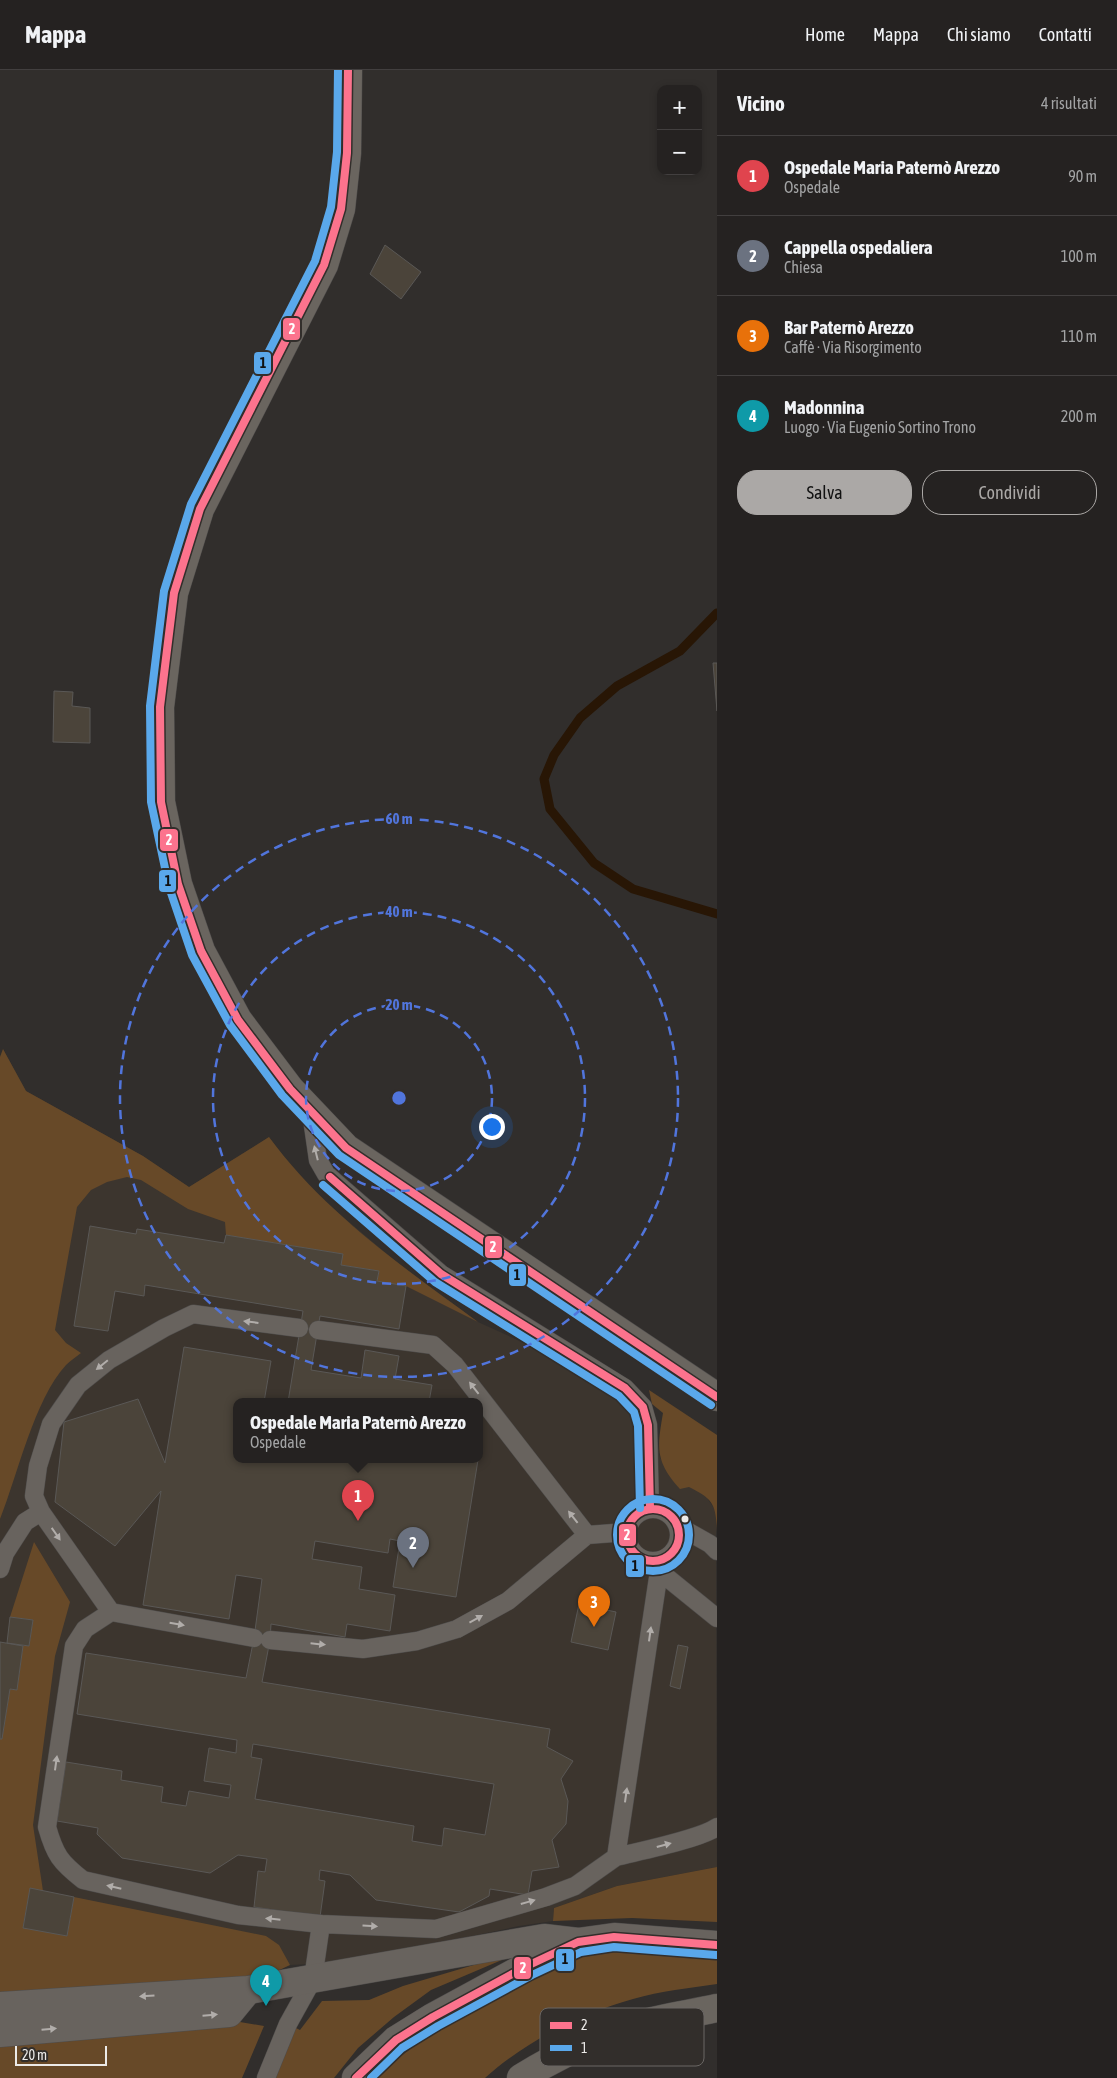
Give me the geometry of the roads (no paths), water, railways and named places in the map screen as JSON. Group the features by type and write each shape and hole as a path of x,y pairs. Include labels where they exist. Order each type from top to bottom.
{"main road":[{"path":"348,70 347,153 341,209 324,265 200,509 174,593 160,707 161,802 178,884 201,951 238,1020 290,1089 346,1148 717,1396"},
{"path":"704,2011 717,2008"},
{"path":"521,2078 541,2066"}],"street":[{"path":"0,2006 248,1990 544,1938 578,1942 614,1937 717,1945"},
{"path":"356,2078 396,2040 433,2017 527,1966 578,1942"},
{"path":"0,2033 229,2013 248,1990"}],"lane":[{"path":"311,1112 318,1160 326,1174 333,1181 440,1274 625,1388 644,1407 648,1425 650,1508"},
{"path":"111,1612 41,1512 34,1496 38,1466 52,1424 78,1385 109,1360 164,1328 193,1314 299,1328"},
{"path":"318,1330 433,1345 455,1364 481,1398"},
{"path":"483,1400 587,1535"},
{"path":"616,1857 657,1566 675,1549 679,1538 678,1526 672,1516 662,1510 650,1508 639,1512 630,1521 627,1532 628,1544 634,1553 657,1566 717,1618"},
{"path":"0,1569 5,1553 24,1522 41,1512"},
{"path":"678,1526 710,1544 717,1551"},
{"path":"627,1532 587,1535 508,1602 457,1629 417,1641 363,1649 262,1639 111,1612 85,1629 74,1646 47,1827 52,1847 64,1866 83,1880 238,1916 321,1924 436,1929 546,1897 575,1886 616,1857 684,1839 713,1830 717,1826"},
{"path":"266,2078 288,2024 313,1979 321,1924"}],"waterway":[{"path":"717,613 680,651 617,686 580,718 554,755 544,779 550,809 594,863 633,889 717,914"}],"place":[{"name":"Ospedale Maria Paternò Arezzo","path":"358,1521"},
{"name":"Cappella ospedaliera","path":"413,1568"},
{"name":"Bar Paternò Arezzo","path":"594,1627"},
{"name":"Madonnina","path":"266,2006"}]}
